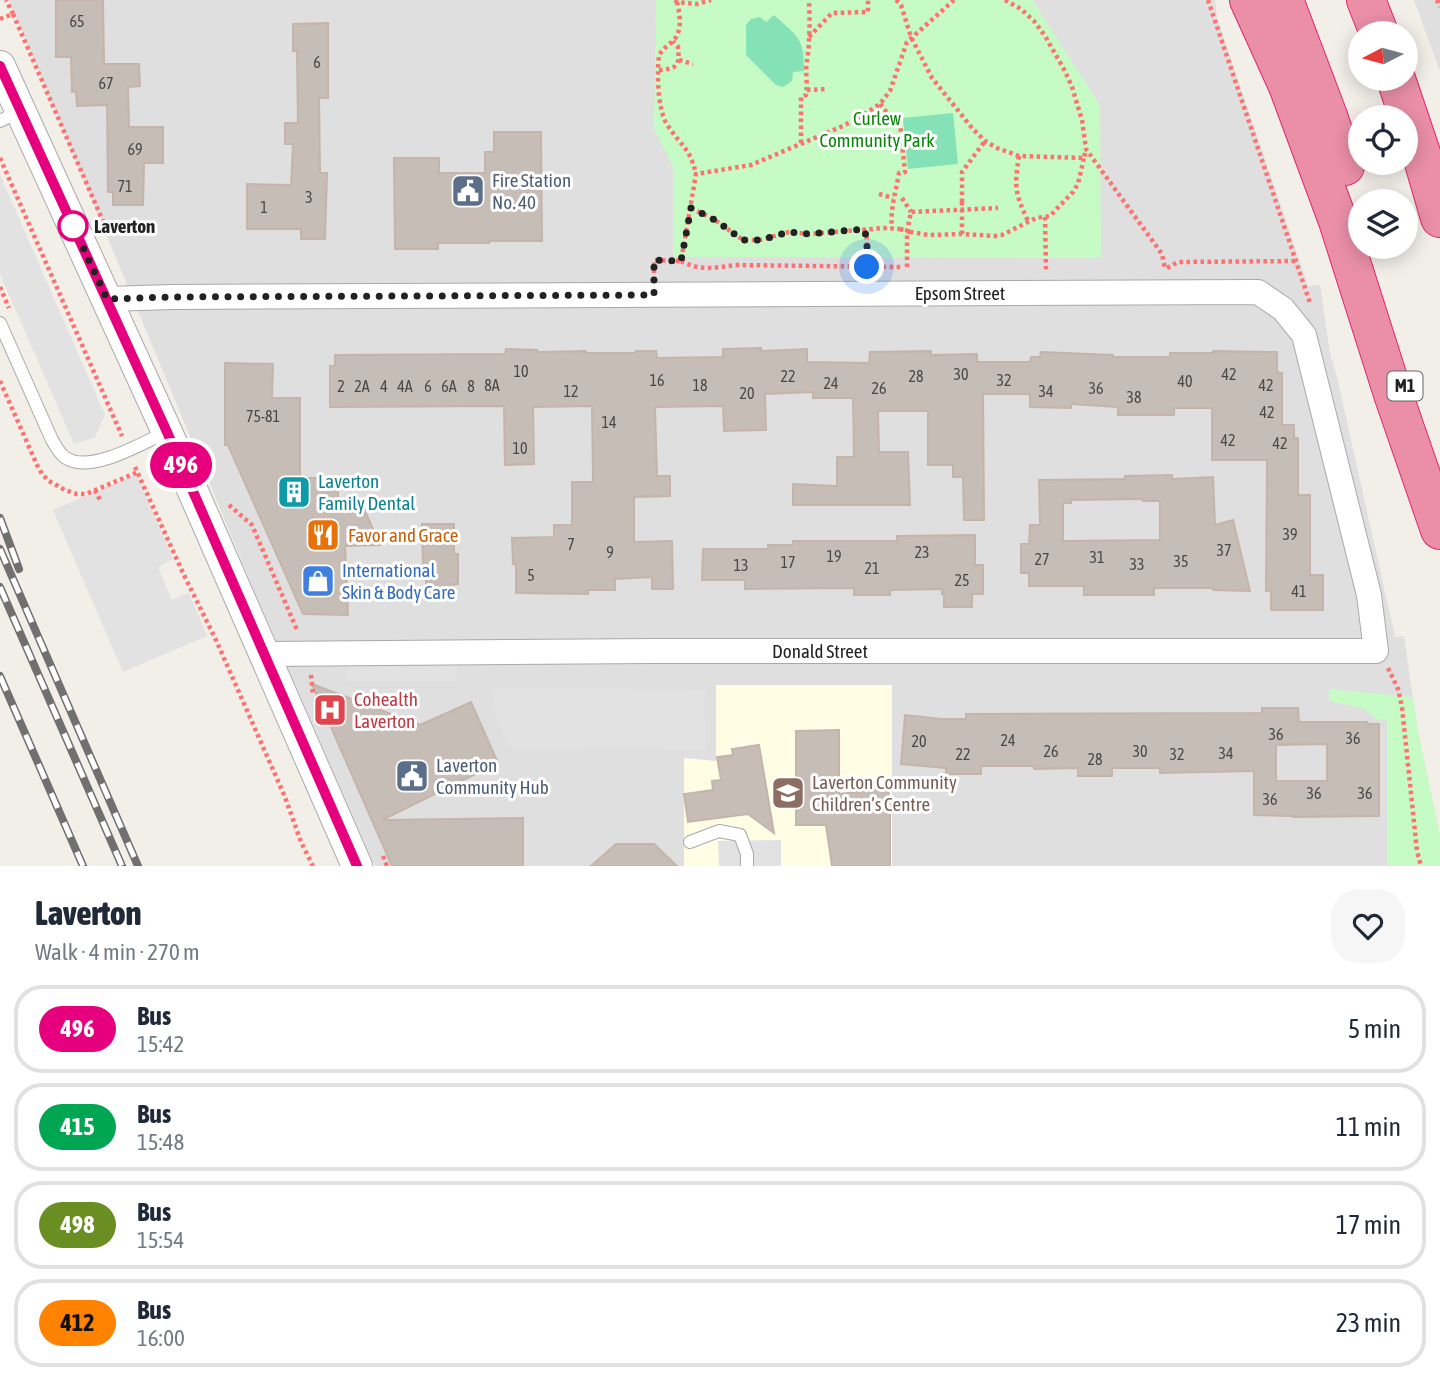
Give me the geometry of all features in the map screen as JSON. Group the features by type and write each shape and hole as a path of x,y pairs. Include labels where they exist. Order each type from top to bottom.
{"highway":[{"path":"1249,0 1288,86 1338,220 1393,394 1440,528"},
{"path":"1284,0 1352,189"},
{"path":"1366,0 1374,21"},
{"path":"1400,91 1440,219"},
{"name":"M1","path":"1372,259 1440,528"}],"street":[{"path":"0,66 10,116 107,299 264,654 370,860"},
{"name":"Epsom Street","path":"107,299 1258,292 1283,309 1304,335 1369,594 1383,661"},
{"name":"Donald Street","path":"264,654 640,651 1383,661"}],"lane":[{"path":"0,323 52,440 68,460 76,463 96,462 167,432"},
{"path":"691,842 719,831 740,835 747,853 747,866"}],"path":[{"path":"6,0 110,236"},
{"path":"654,295 654,260 681,261 696,174 692,156 664,119 660,100 659,55 673,41 679,28 676,1 697,4 711,0"},
{"path":"801,143 801,97 806,95 807,90 809,0"},
{"path":"809,38 832,13 868,12 868,0"},
{"path":"896,0 901,5 923,63 937,85 985,141 1018,156 1084,158"},
{"path":"696,174 751,165 843,127 880,104 890,91 907,42 954,0"},
{"path":"691,208 715,220 743,240 760,240 789,232 809,234 892,228 929,235 995,236 1028,221 1055,213 1078,184 1086,149 1078,104 1065,71 1045,36 1017,5 1005,0"},
{"path":"1437,0 1440,8"},
{"path":"0,19 13,14"},
{"path":"659,70 676,67 679,60 678,47 673,41"},
{"path":"679,60 693,64"},
{"path":"807,90 827,89"},
{"path":"880,104 896,124 900,123 905,172 899,173 893,198 892,228"},
{"path":"962,234 962,172 985,141"},
{"path":"1086,149 1162,254 1165,269"},
{"path":"1018,156 1016,191 1028,221"},
{"path":"0,158 183,573 216,640 313,866"},
{"path":"879,194 893,198"},
{"path":"902,198 911,212 907,231 907,267"},
{"path":"911,212 998,208"},
{"path":"1045,217 1046,269"},
{"path":"864,229 867,239 867,267"},
{"path":"1207,262 1296,261"},
{"path":"95,490 101,502"},
{"path":"229,505 252,525 307,653 312,691 317,704"},
{"path":"1383,661 1398,690 1402,707 1417,851 1421,866"},
{"path":"370,860 387,866"}],"shaded area":[{"path":"9,0 1215,0 1217,18 1308,286 1320,285 1330,353 1395,637 1404,636 1418,732 1440,836 1440,866 375,866 250,581"},
{"path":"1414,0 1440,0 1440,71 1439,69"},
{"path":"0,175 105,415 95,437 74,444 0,274"},
{"path":"136,474 173,559 158,567 172,600 189,593 207,636 123,672 53,510"},
{"path":"346,663 457,663 457,681 346,681"},
{"name":"Laverton Community Children’s Centre","path":"716,685 892,685 892,866 684,866 684,758 716,761"},
{"path":"492,689 705,690 706,750 511,748 493,709"},
{"path":"781,840 781,866 719,866 718,841"}],"green space":[{"name":"Curlew Community Park","path":"656,0 1032,0 1100,105 1101,258 673,257 673,167 654,129"},
{"path":"774,15 794,33 803,51 804,71 793,72 792,81 783,87 776,85 746,55 746,25 751,19 760,17 766,22"},
{"path":"953,113 958,164 908,169 903,118"},
{"path":"1329,689 1413,697 1440,836 1440,866 1387,866 1387,720 1376,719 1363,708 1329,701"}],"building":[{"path":"56,0 103,0 104,64 139,64 140,86 128,87 129,127 163,127 163,163 144,163 143,205 113,205 113,192 108,192 107,105 77,106 76,91 72,92 71,57 56,57"},
{"path":"328,23 328,98 319,98 320,173 327,173 325,239 301,239 301,229 247,229 247,184 291,185 293,144 285,144 285,123 298,123 297,51 293,51 293,24"},
{"name":"Fire Station No. 40","path":"494,132 541,132 542,241 438,243 438,249 395,249 394,158 439,158 439,173 485,173 485,152 494,152"},
{"path":"761,348 761,351 807,349 807,362 869,363 870,352 931,351 931,355 977,354 977,362 1030,362 1031,357 1040,357 1041,352 1113,357 1170,357 1170,353 1277,352 1277,372 1282,373 1282,425 1294,425 1294,438 1298,438 1298,495 1310,495 1310,575 1323,575 1323,610 1271,610 1271,591 1266,591 1267,460 1212,460 1212,408 1174,408 1174,415 1118,415 1118,407 1071,404 1071,408 1030,407 1030,394 983,394 984,520 964,520 963,477 953,477 953,465 928,465 928,411 878,411 879,452 908,452 910,505 793,505 793,484 837,486 837,457 854,457 853,398 813,398 813,392 765,394 766,430 724,431 723,406 655,407 657,476 670,476 670,496 634,497 634,542 672,541 673,589 652,589 652,577 615,579 615,590 588,590 588,594 516,593 516,564 513,564 512,538 554,537 554,525 572,525 572,482 593,482 592,406 533,407 534,464 505,465 504,406 330,407 330,366 335,366 335,355 505,354 506,349 586,353 656,351 657,358 723,357 723,349"},
{"path":"225,363 273,364 272,398 300,398 300,478 338,478 338,505 362,504 380,545 345,546 348,615 303,614 228,445 225,445"},
{"path":"1172,475 1172,479 1213,477 1215,525 1233,520 1250,591 1154,588 1154,595 1084,595 1084,586 1029,586 1029,573 1021,573 1021,544 1029,544 1030,525 1040,525 1039,480 1125,479 1125,476","holes":["1071,500 1160,501 1160,540 1063,541 1063,503 1071,503"]},
{"path":"422,524 454,524 458,584 454,584 454,595 426,595"},
{"path":"975,535 975,565 983,565 983,594 972,594 972,607 944,607 942,589 890,590 890,595 854,595 854,588 745,589 745,580 702,580 703,549 768,549 768,545 793,545 793,541 897,541 897,536"},
{"name":"Laverton Community Hub","path":"312,684 420,725 471,702 498,763 382,820 523,818 523,866 392,866"},
{"path":"1262,708 1298,708 1299,722 1379,724 1379,816 1254,815 1254,771 1160,773 1160,768 1112,768 1112,776 1078,776 1078,768 981,766 981,774 946,774 946,768 901,764 905,715 966,719 966,714 1262,713","holes":["1327,744 1327,781 1276,781 1276,745"]},
{"path":"839,730 839,794 888,788 891,810 890,866 832,866 826,825 796,825 796,731"},
{"path":"759,745 774,833 748,814 688,822 684,794 713,790 712,781 721,780 717,757 733,755 732,749"},
{"path":"616,844 654,844 677,866 591,866"}],"railway":[{"path":"0,518 19,569"},
{"path":"0,549 138,866"},
{"path":"0,587 122,866"},
{"path":"0,676 83,866"}],"bus line":[{"name":"496","path":"0,66 167,432 357,866"}],"place":[{"name":"Fire Station No. 40","path":"468,191"},
{"name":"Laverton","path":"73,226"},
{"name":"Laverton Family Dental","path":"294,492"},
{"name":"Favor and Grace","path":"323,535"},
{"name":"International Skin & Body Care","path":"318,581"},
{"name":"Cohealth Laverton","path":"330,710"},
{"name":"Laverton Community Hub","path":"412,776"},
{"name":"Laverton Community Children’s Centre","path":"788,793"}],"route":[{"path":"73,226 107,299 654,295 654,260 681,261 691,208 715,220 743,240 760,240 789,232 809,234 864,229 867,239 867,267"}]}
